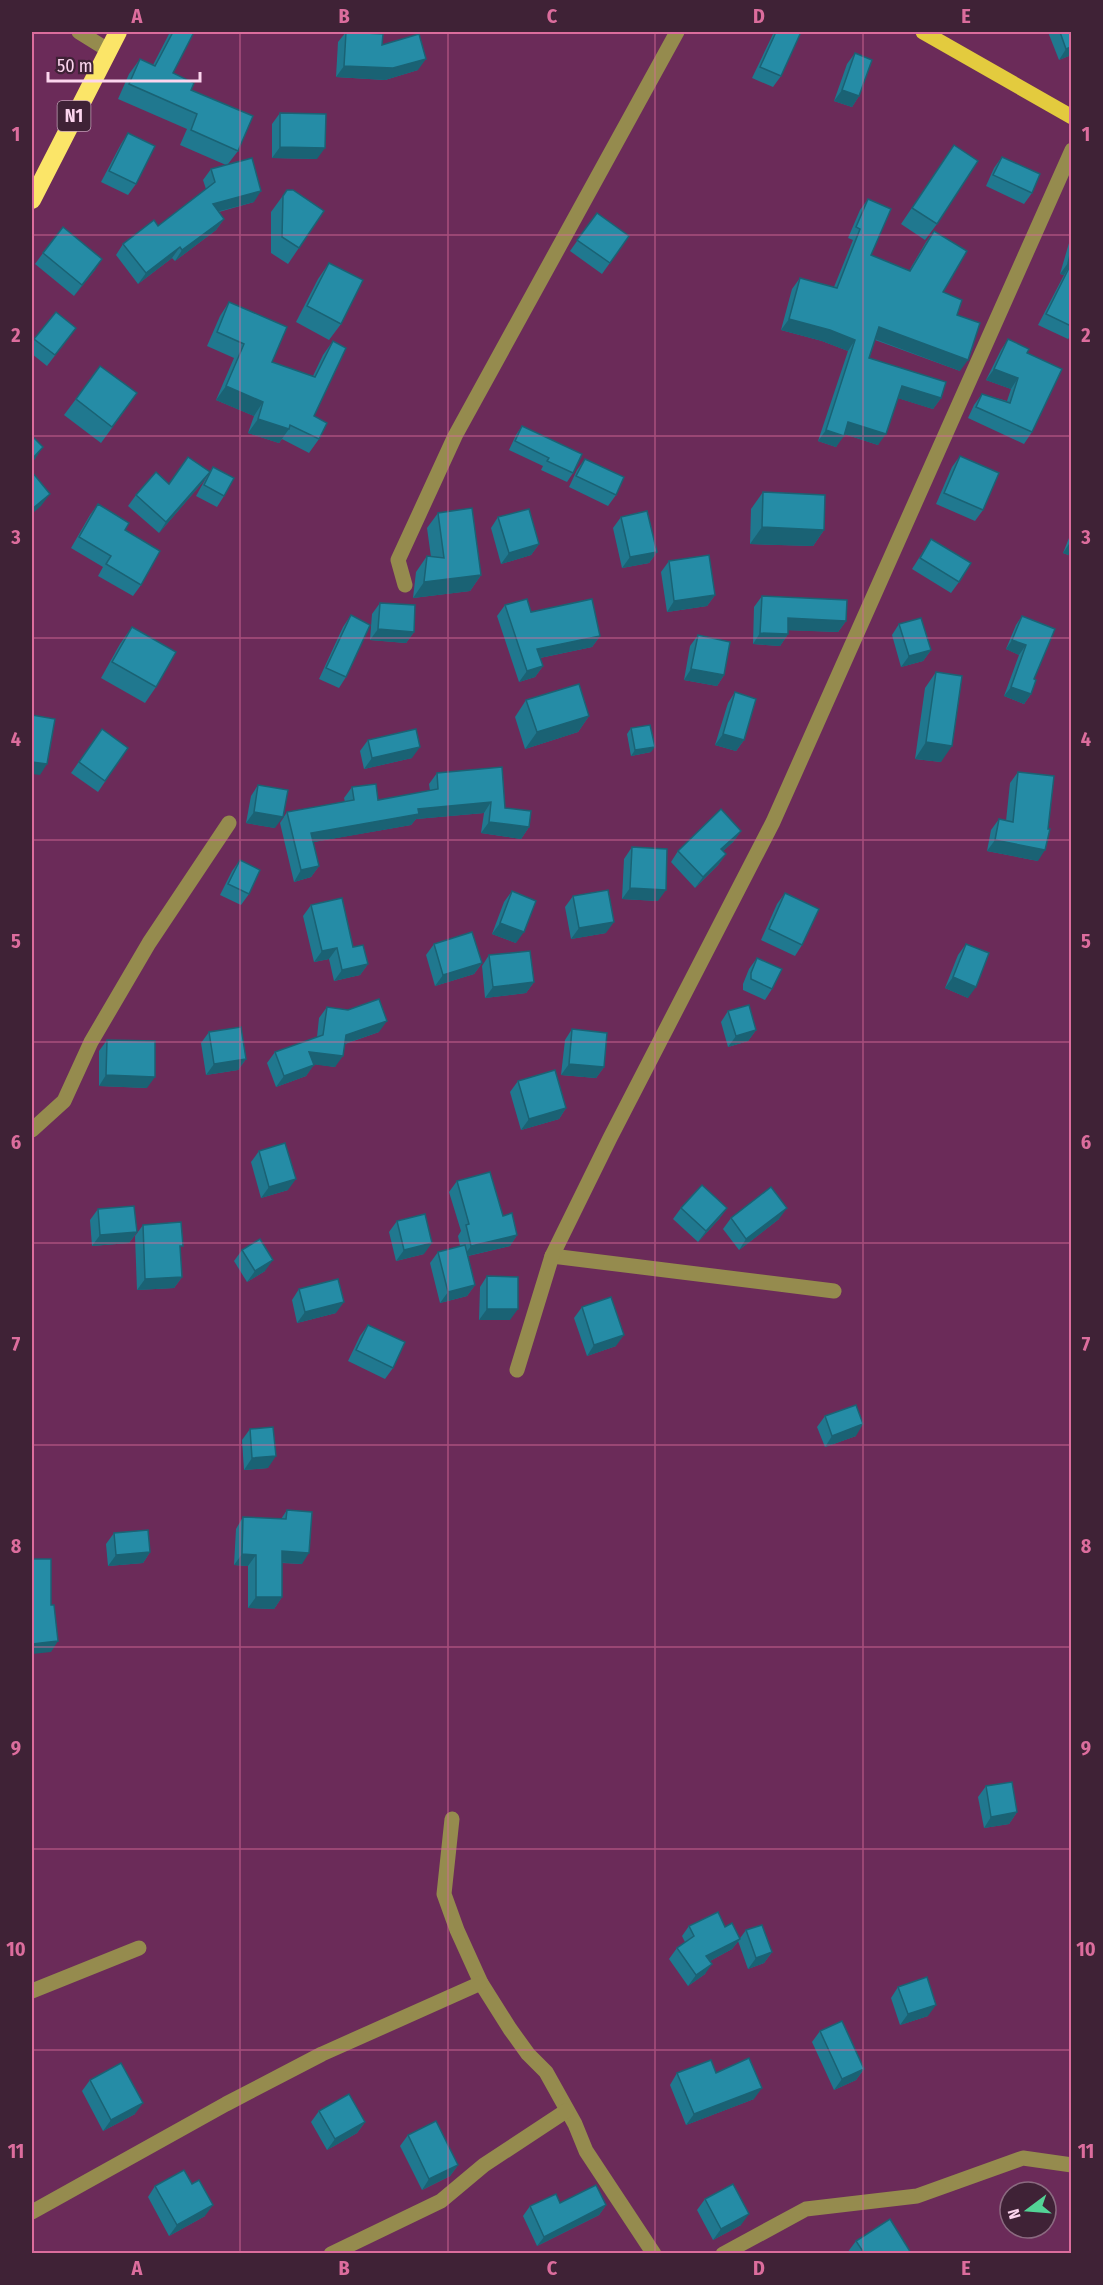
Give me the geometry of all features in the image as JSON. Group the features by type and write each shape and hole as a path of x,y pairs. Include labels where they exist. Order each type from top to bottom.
{"highway":[{"name":"N1","path":"32,200 118,32"}],"main road":[{"path":"923,32 1071,117"}],"street":[{"path":"79,32 108,50"},
{"path":"405,585 398,560 455,435 677,32"},
{"path":"516,1370 552,1256 610,1138 773,822 1071,150"},
{"path":"32,1130 64,1101 91,1042 149,943 229,823"},
{"path":"552,1256 834,1291"},
{"path":"452,1819 444,1894 457,1930 481,1983 528,2054 546,2072 575,2124 586,2151 654,2253"},
{"path":"32,1991 139,1948"},
{"path":"32,2212 226,2104 322,2054 481,1983"},
{"path":"331,2253 441,2201 484,2164 566,2111"},
{"path":"723,2253 806,2209 917,2196 1023,2158 1071,2165"}],"building":[{"path":"173,32 194,32 173,73 194,83 191,90 253,116 238,151 191,130 197,114 129,84 140,59 155,66"},
{"path":"346,32 383,34 382,45 419,34 426,59 393,68 344,66"},
{"path":"776,32 801,32 781,76 760,67"},
{"path":"1060,32 1071,32 1071,47 1066,49"},
{"path":"855,53 872,60 859,96 842,90"},
{"path":"280,113 326,114 325,148 280,147"},
{"path":"128,133 155,146 136,184 109,171"},
{"path":"954,145 978,161 937,224 912,208"},
{"path":"1002,157 1040,174 1032,193 993,175"},
{"path":"252,158 261,191 213,204 224,219 182,250 180,247 146,273 123,244 154,220 158,226 215,182 211,169"},
{"path":"287,190 293,190 324,211 299,248 282,237 283,196"},
{"path":"868,199 891,209 871,255 910,271 934,231 967,251 943,292 962,300 957,315 980,323 968,360 879,327 869,358 946,382 941,398 902,386 886,434 848,422 844,436 826,430 855,340 830,330 789,319 800,278 837,288 860,229 856,227"},
{"path":"597,213 629,236 610,263 577,240"},
{"path":"63,227 102,259 82,285 43,253"},
{"path":"329,263 363,280 341,324 307,306"},
{"path":"1071,264 1071,326 1046,314"},
{"path":"229,302 287,327 272,362 315,377 333,341 346,348 314,416 327,423 319,439 290,425 289,429 258,419 263,402 226,386 244,344 217,332"},
{"path":"56,312 76,328 55,355 34,339"},
{"path":"1008,339 1029,349 1027,353 1062,369 1032,432 976,407 982,394 1010,403 1018,378 994,369"},
{"path":"100,366 137,393 112,427 76,399"},
{"path":"522,426 582,454 573,473 547,461 549,458 515,441"},
{"path":"32,436 43,447 32,459"},
{"path":"960,456 999,473 983,510 944,493"},
{"path":"188,457 210,472 166,522 136,495 156,472 169,484"},
{"path":"585,459 624,477 616,495 576,476"},
{"path":"213,467 234,478 224,496 204,485"},
{"path":"32,472 50,494 32,509"},
{"path":"763,492 825,495 824,530 762,527"},
{"path":"98,504 129,523 125,530 160,551 141,585 106,564 111,556 79,537"},
{"path":"472,508 481,575 424,582 427,556 444,558 438,513"},
{"path":"529,509 539,544 509,553 498,517"},
{"path":"647,511 657,552 630,557 621,517"},
{"path":"931,539 971,563 959,582 920,558"},
{"path":"709,555 715,595 674,601 669,561"},
{"path":"762,596 847,600 846,621 788,618 788,634 760,633"},
{"path":"527,599 531,612 592,599 600,636 537,649 543,666 527,671 505,605"},
{"path":"380,603 415,605 414,632 378,629"},
{"path":"351,615 370,625 346,677 326,668"},
{"path":"1022,616 1055,629 1034,679 1036,680 1031,694 1011,687 1026,645 1012,640"},
{"path":"921,618 931,650 909,656 899,624"},
{"path":"132,627 176,652 156,687 112,662"},
{"path":"698,635 730,642 724,675 691,669"},
{"path":"936,672 962,676 952,746 926,742"},
{"path":"579,684 589,716 537,732 526,700"},
{"path":"735,692 756,699 744,740 723,734"},
{"path":"32,715 55,719 47,764 32,762"},
{"path":"650,725 655,747 635,750 631,728"},
{"path":"102,729 128,748 105,781 79,762"},
{"path":"416,729 420,747 372,758 368,740"},
{"path":"502,767 505,808 531,811 529,827 489,822 491,802 418,809 419,814 311,833 319,866 301,870 287,812 354,800 352,787 376,784 378,800 438,789 437,773"},
{"path":"1018,772 1054,776 1048,829 1050,829 1045,850 995,840 999,819 1013,822"},
{"path":"258,785 288,790 283,817 254,812"},
{"path":"721,809 741,831 721,849 726,854 703,877 678,851"},
{"path":"632,847 667,849 666,890 630,888"},
{"path":"240,860 260,870 249,894 228,884"},
{"path":"608,890 614,922 579,928 573,896"},
{"path":"512,891 536,901 524,932 500,923"},
{"path":"785,893 819,909 802,945 769,929"},
{"path":"342,898 353,947 363,945 368,964 342,970 337,948 322,951 311,905"},
{"path":"472,932 482,963 443,975 434,944"},
{"path":"966,944 989,953 976,987 953,977"},
{"path":"530,951 534,982 493,987 489,955"},
{"path":"757,958 782,969 772,989 751,979"},
{"path":"379,999 387,1021 346,1035 343,1056 309,1052 314,1065 284,1076 275,1052 323,1035 327,1007 348,1010"},
{"path":"749,1005 756,1030 736,1036 728,1011"},
{"path":"241,1027 246,1059 214,1064 209,1032"},
{"path":"572,1029 607,1033 604,1067 569,1064"},
{"path":"107,1040 155,1041 155,1077 106,1075"},
{"path":"555,1070 566,1108 529,1119 518,1081"},
{"path":"285,1143 296,1179 269,1187 259,1151"},
{"path":"490,1172 503,1216 512,1213 517,1235 471,1246 466,1225 469,1224 457,1181"},
{"path":"702,1185 727,1208 706,1231 681,1208"},
{"path":"771,1187 787,1208 746,1239 731,1218"},
{"path":"134,1206 137,1232 100,1235 98,1209"},
{"path":"425,1214 432,1243 404,1250 397,1221"},
{"path":"181,1222 182,1277 145,1279 143,1225"},
{"path":"260,1239 273,1260 255,1271 242,1250"},
{"path":"465,1245 475,1285 448,1292 438,1252"},
{"path":"487,1276 518,1277 518,1309 487,1309"},
{"path":"338,1279 344,1302 305,1312 299,1289"},
{"path":"611,1297 624,1335 594,1345 582,1307"},
{"path":"368,1325 405,1342 393,1368 356,1350"},
{"path":"856,1405 863,1424 832,1436 825,1416"},
{"path":"273,1427 276,1456 252,1458 250,1429"},
{"path":"287,1510 312,1512 309,1553 282,1551 282,1597 256,1597 256,1555 242,1554 243,1517 286,1519"},
{"path":"148,1530 150,1552 116,1555 114,1533"},
{"path":"32,1559 51,1559 51,1605 54,1605 58,1641 32,1644"},
{"path":"1012,1782 1017,1812 991,1817 986,1786"},
{"path":"718,1912 725,1927 732,1923 740,1939 706,1956 712,1964 696,1975 677,1948 694,1936 689,1926"},
{"path":"762,1925 772,1952 756,1958 746,1930"},
{"path":"927,1977 936,2005 908,2014 898,1987"},
{"path":"842,2021 864,2069 842,2079 820,2031"},
{"path":"749,2058 762,2088 694,2114 677,2073 711,2060 716,2073"},
{"path":"121,2063 143,2103 111,2120 90,2080"},
{"path":"349,2094 365,2122 335,2139 319,2111"},
{"path":"436,2121 458,2165 429,2179 408,2135"},
{"path":"184,2170 192,2184 199,2180 213,2205 177,2225 155,2186"},
{"path":"733,2184 749,2214 721,2229 705,2199"},
{"path":"596,2185 606,2205 544,2237 530,2206 556,2194 560,2203"},
{"path":"890,2219 911,2253 864,2253 856,2241"}]}
